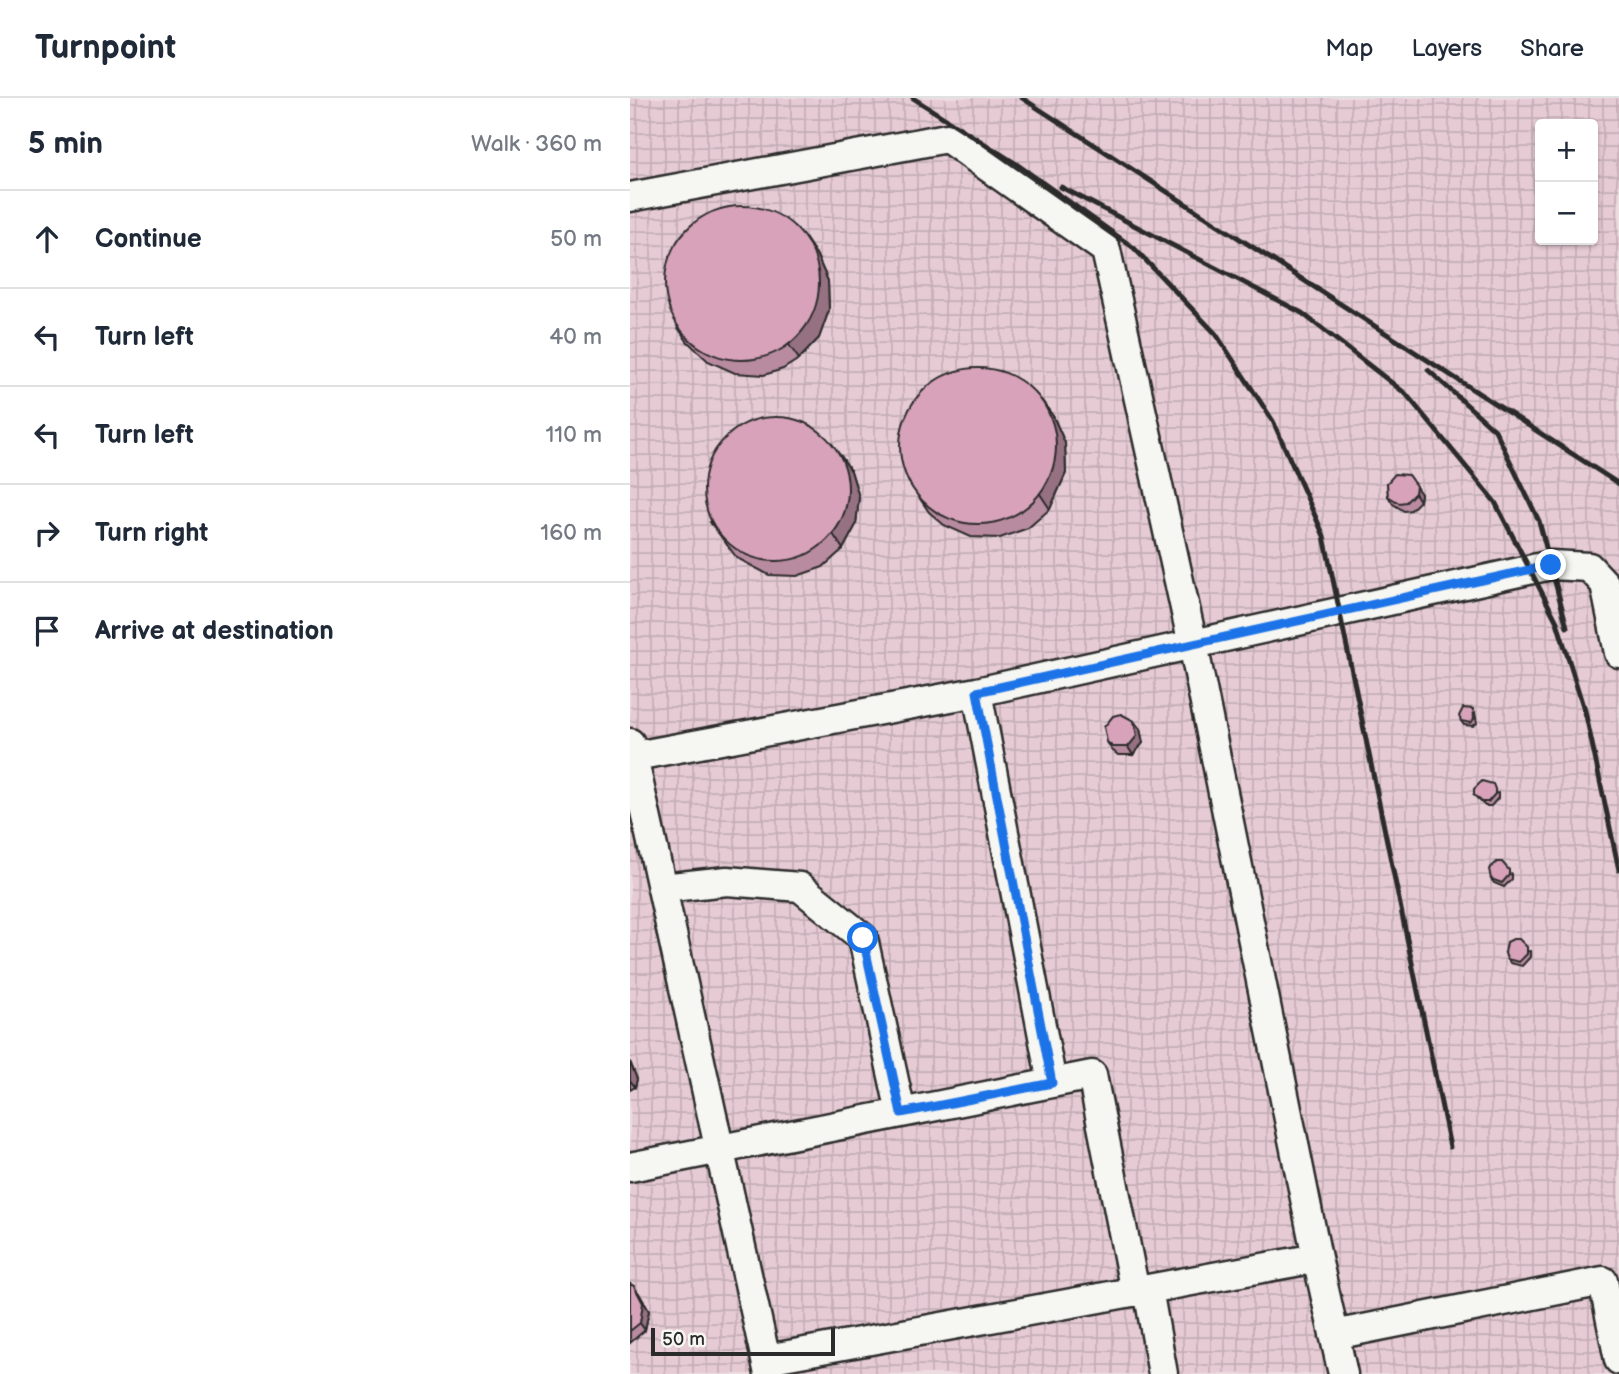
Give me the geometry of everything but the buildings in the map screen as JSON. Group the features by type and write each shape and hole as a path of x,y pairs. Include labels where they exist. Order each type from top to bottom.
{"street":[{"path":"630,197 947,138 1106,250 1193,643 1317,1258 1343,1374"},
{"path":"1317,1258 1141,1290 768,1367 631,752 977,692 1551,565 1589,567 1607,577 1605,584 1619,653"},
{"path":"977,692 1052,1083"},
{"path":"662,888 727,881 800,887 863,938 901,1113"},
{"path":"630,1167 1092,1075 1163,1374"},
{"path":"1334,1335 1603,1281 1619,1360"}],"shaded area":[{"path":"630,98 1619,98 1619,1374 630,1374"}],"railway":[{"path":"913,98 1015,163 1134,248 1216,334 1273,421 1324,536 1450,1147"},
{"path":"1022,98 1619,484"},
{"path":"1061,187 1302,313 1406,394 1495,502 1557,622 1586,716"},
{"path":"1428,370 1495,430 1539,521 1567,627"},
{"path":"1584,706 1619,870"}],"route":[{"path":"863,938 901,1113 1052,1083 977,692 1551,565"}]}
